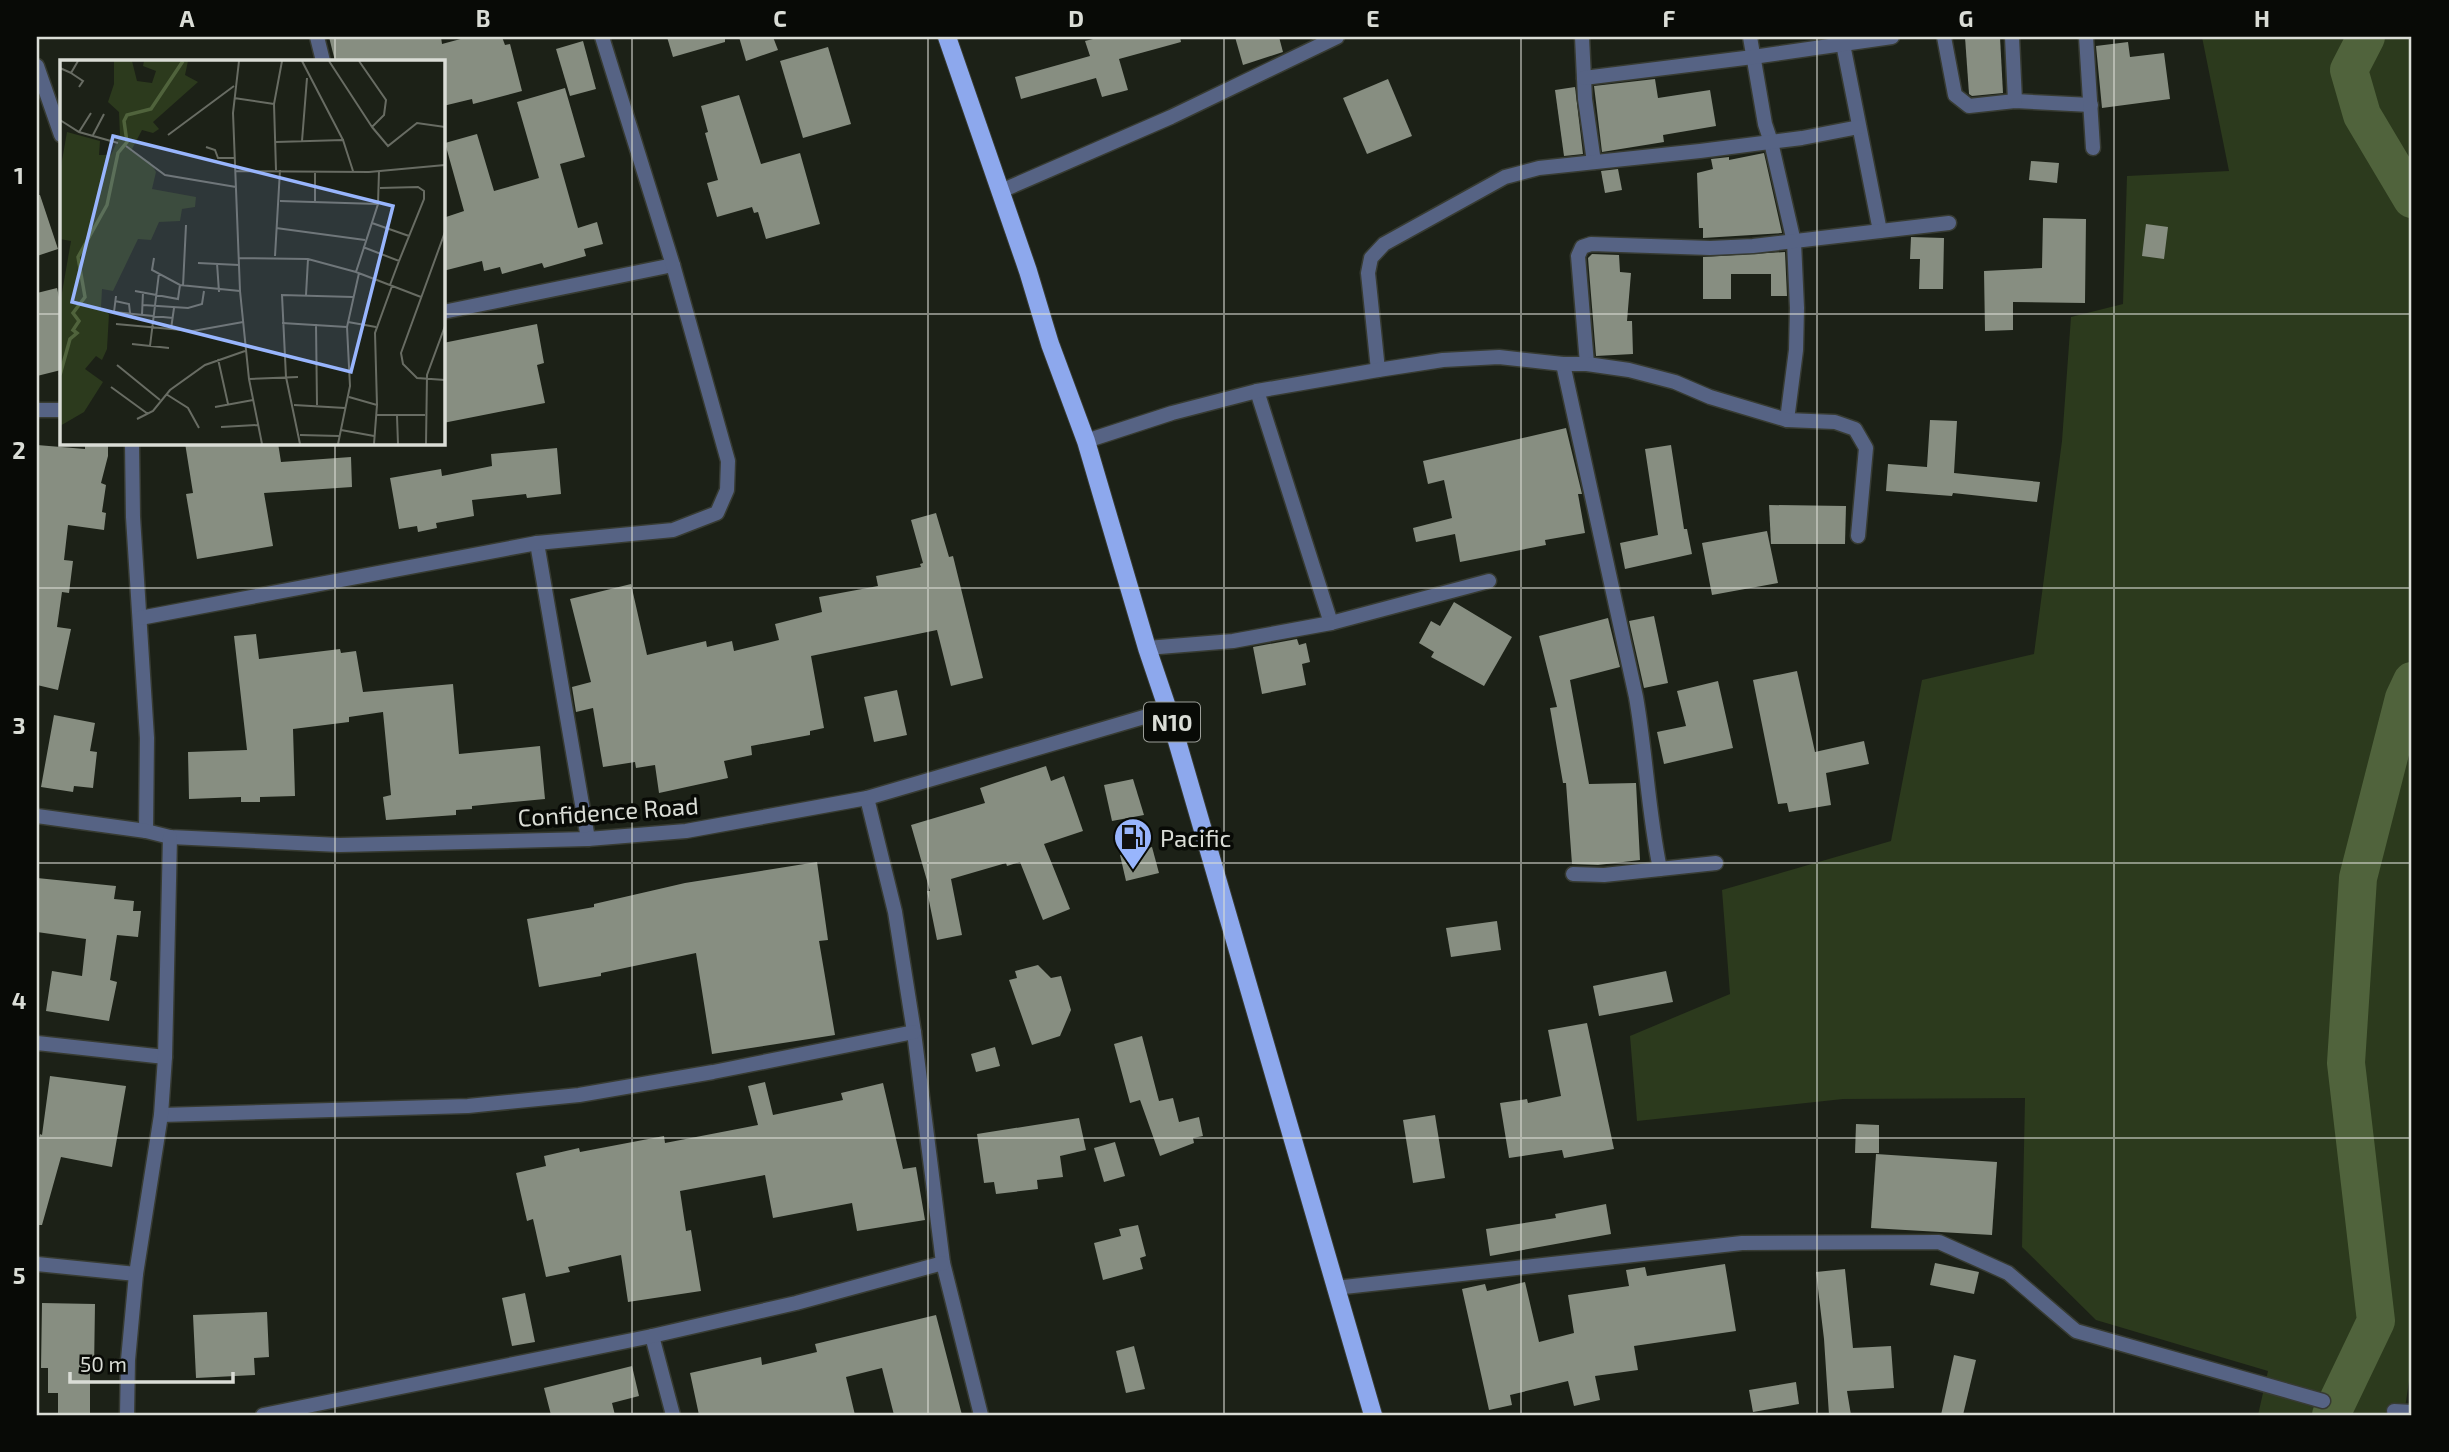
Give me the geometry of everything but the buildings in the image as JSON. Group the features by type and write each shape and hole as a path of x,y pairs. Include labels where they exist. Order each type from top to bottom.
{"main road":[{"name":"N10","path":"947,37 1028,271 1050,344 1086,441 1168,710 1373,1415"}],"street":[{"path":"317,37 323,60"},
{"path":"141,618 537,543 673,530 717,513 727,491 728,461 673,265 602,37"},
{"path":"1000,191 1171,117 1337,37"},
{"path":"1582,37 1594,162"},
{"path":"1750,37 1765,124 1772,142 1794,242 1796,350 1787,420"},
{"path":"1584,78 1892,37"},
{"path":"1944,37 1955,95 1969,106 2015,101 2091,105"},
{"path":"2012,37 2015,101"},
{"path":"2086,37 2094,148"},
{"path":"1843,44 1880,231"},
{"path":"37,66 60,132"},
{"path":"1378,370 1368,273 1371,258 1384,244 1505,177 1539,168 1772,142 1860,127"},
{"path":"1587,364 1578,256 1582,247 1591,244 1627,244 1710,247 1794,242 1949,223"},
{"path":"444,312 673,265"},
{"path":"1086,441 1172,413 1257,391 1443,360 1499,357 1587,364 1629,370 1675,382 1710,397 1787,420 1835,422 1855,429 1866,448 1858,536"},
{"path":"1563,364 1636,697 1645,751 1652,829 1660,869"},
{"path":"1257,391 1331,623"},
{"path":"37,410 60,410"},
{"path":"132,444 133,517 147,738 146,831"},
{"path":"537,543 588,839"},
{"path":"1147,648 1233,641 1331,623 1489,581"},
{"name":"Confidence Road","path":"37,816 146,831 170,837 340,845 588,839 686,831 867,798 1168,710"},
{"path":"867,798 895,912 914,1032 943,1263 981,1415"},
{"path":"127,1415 128,1360 136,1274 161,1115 165,1057 170,837"},
{"path":"1573,874 1604,875 1716,863"},
{"path":"161,1115 468,1105 579,1096 914,1032"},
{"path":"37,1043 165,1057"},
{"path":"1335,1288 1742,1243 1939,1242 2008,1273 2076,1331 2323,1401"},
{"path":"263,1415 652,1336 796,1303 943,1263"},
{"path":"37,1264 136,1274"},
{"path":"652,1336 673,1415"},
{"path":"2394,1411 2412,1412"}],"green space":[{"path":"2202,37 2412,37 2412,1361 2404,1415 2258,1415 2268,1371 2096,1320 2022,1247 2025,1098 1843,1099 1637,1121 1630,1036 1730,994 1722,890 1891,841 1922,680 2034,654 2062,441 2071,317 2123,304 2127,176 2229,171"}],"waterway":[{"path":"2366,37 2349,70 2362,115 2412,199"},
{"path":"2331,1415 2376,1321 2346,1063 2358,878 2404,698 2412,681"}],"place":[{"name":"Pacific","path":"1133,871"}]}
